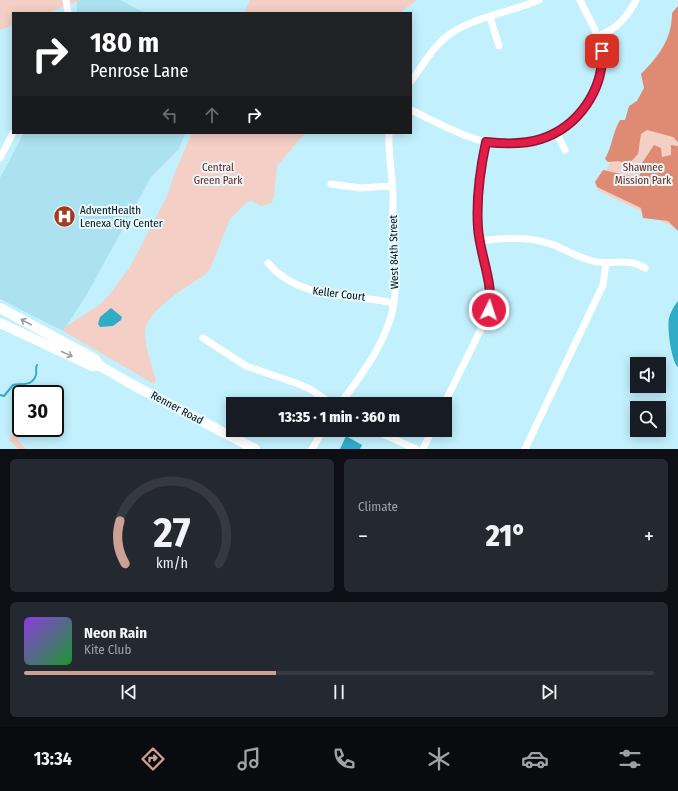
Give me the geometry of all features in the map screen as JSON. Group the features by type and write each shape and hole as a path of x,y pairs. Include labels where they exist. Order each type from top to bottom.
{"main road":[{"name":"Renner Road","path":"0,308 95,359 100,366 255,449"},
{"name":"Renner Road","path":"0,323 92,366 100,366"}],"street":[{"path":"412,80 435,49 450,34 468,24 539,0"},
{"path":"412,110 486,142 515,144 541,139 556,132 581,112 596,87 602,64 602,51 597,36 580,0"},
{"path":"597,36 606,33 622,22 636,0"},
{"path":"66,2 68,12"},
{"path":"490,17 499,46"},
{"path":"556,132 566,150"},
{"path":"1,154 12,134"},
{"name":"West 84th Street","path":"345,397 373,355 385,332 394,303 396,286 393,248 392,186 388,145 390,134"},
{"path":"448,397 461,372 489,310 490,292 480,241 478,218 478,188 486,142"},
{"path":"332,184 360,188 392,186"},
{"path":"480,241 515,238 536,241 553,245 585,259 606,263 632,262 645,268"},
{"name":"Keller Court","path":"268,263 283,277 306,290 316,293 373,298 394,303"},
{"path":"525,449 603,285 606,263"},
{"path":"203,338 246,366 296,383 321,397"},
{"path":"312,449 319,437"},
{"path":"389,437 416,449"},
{"path":"423,449 429,437"}],"shaded area":[{"path":"77,0 120,0 143,12 77,12"},
{"name":"AdventHealth Lenexa City Center","path":"23,134 185,134 179,149 151,177 86,296 63,331 0,299 0,178"}],"green space":[{"path":"0,0 81,0 50,12 12,12 12,25 0,30"},
{"path":"250,0 417,0 400,12 244,12"},
{"path":"678,6 678,142 673,137 647,130 641,134 638,154 628,165 619,161 608,162 605,159 610,149 617,125 620,120 625,120 629,106 637,101 644,88 641,74 659,54 670,31 672,13"},
{"name":"Shawnee Mission Park","path":"678,20 678,229 597,190"},
{"name":"Central Green Park","path":"192,134 304,134 277,166 274,196 271,203 261,206 252,201 247,202 230,219 210,269 206,274 168,300 151,317 146,326 145,335 156,380 154,384 63,331 65,327 98,306 110,294 130,267 167,196 175,172"},
{"path":"654,145 661,148 662,157 671,155 671,145 678,146 678,231 668,221 643,218 641,208 597,187 595,182 603,170 634,177 638,183 642,163"},
{"path":"12,434 12,437 18,437 18,440 26,449 18,449 9,440"}],"water":[{"path":"678,301 678,367 673,358 669,336 669,318"},
{"path":"111,308 122,317 121,320 113,326 100,327 98,324 100,317"},
{"path":"346,437 362,445 360,449 340,449"}],"waterway":[{"path":"0,395 4,396 13,385 26,384 32,381 36,375 37,365"}],"place":[{"name":"AdventHealth Lenexa City Center","path":"65,216"}],"route":[{"path":"489,310 490,292 478,229 478,188 486,142 515,144 541,139 553,134 572,121 588,103 596,87 600,76 602,51"}]}
